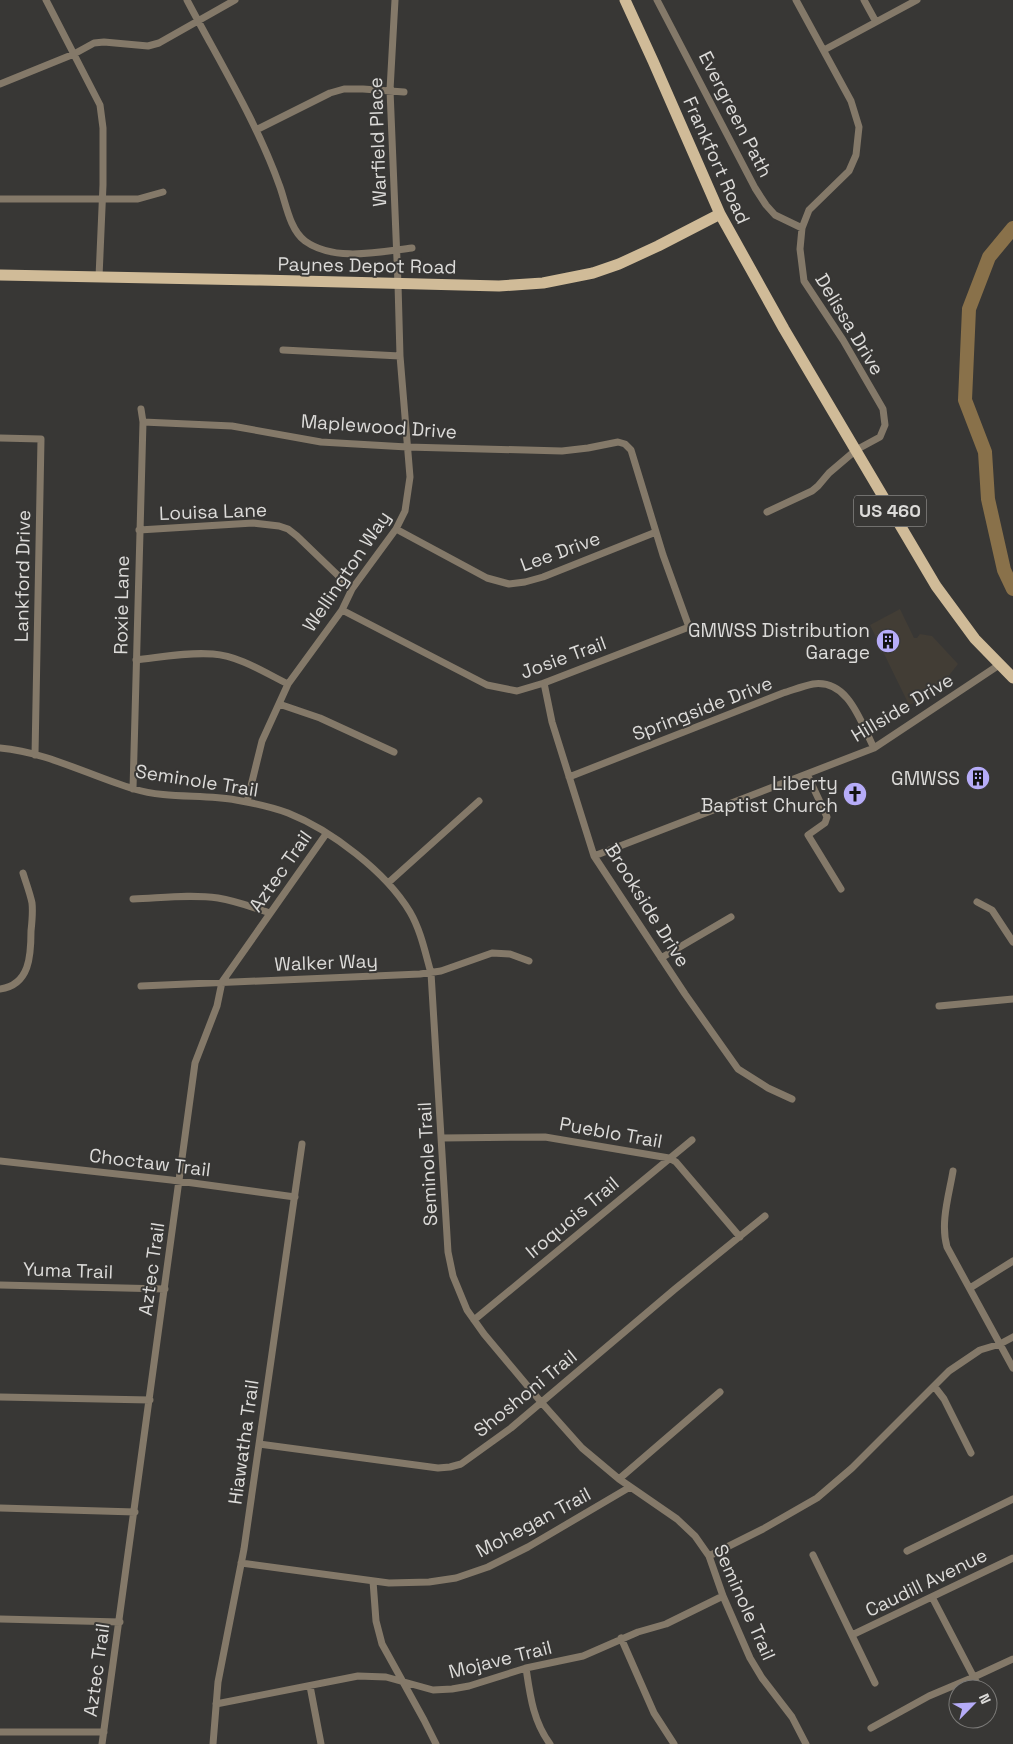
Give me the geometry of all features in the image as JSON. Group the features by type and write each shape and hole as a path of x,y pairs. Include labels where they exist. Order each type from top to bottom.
{"main road":[{"name":"Frankfort Road","path":"625,0 654,61 720,214 856,450"},
{"name":"Paynes Depot Road","path":"0,275 498,286 558,281 594,273 619,264 720,214"},
{"name":"US 460","path":"856,450 936,586 975,639 1013,678"}],"street":[{"path":"46,0 100,105 103,128 99,277"},
{"path":"187,0 256,130 275,173 294,226 304,241 321,250 339,255 412,248"},
{"path":"0,84 94,44 148,46 159,43 235,0"},
{"name":"Warfield Place","path":"395,0 390,90 398,284"},
{"name":"Evergreen Path","path":"657,0 755,188 775,215 802,228"},
{"name":"Delissa Drive","path":"796,0 856,113 859,126 856,155 849,171 809,210 802,228 800,249 804,281 843,340 883,409 885,425 880,437 856,450"},
{"path":"864,0 876,22"},
{"path":"824,50 914,1"},
{"path":"256,130 330,93 344,89 404,92"},
{"path":"0,199 138,199 163,192"},
{"name":"Wellington Way","path":"247,802 262,741 288,684 342,610 352,589 396,529 405,511 410,477 400,356 398,284"},
{"path":"283,350 400,356"},
{"path":"141,409 143,422"},
{"name":"Maplewood Drive","path":"143,422 232,426 321,442 407,447 562,451 618,442 625,444 631,450 656,532"},
{"name":"Roxie Lane","path":"133,789 143,422"},
{"name":"Lankford Drive","path":"0,438 41,439 34,755"},
{"path":"767,512 812,491 828,473 856,450"},
{"name":"Louisa Lane","path":"139,530 252,523 279,526 288,529 297,536 352,589"},
{"name":"Lee Drive","path":"396,529 487,578 509,584 543,577 656,532"},
{"name":"Josie Trail","path":"342,610 487,685 517,691 544,683 689,627 680,606 656,532"},
{"path":"136,660 189,654 215,654 244,662 288,684"},
{"name":"Hillside Drive","path":"594,856 874,748 999,665"},
{"name":"Brookside Drive","path":"544,683 552,722 594,856 661,958 738,1069 768,1088 792,1099"},
{"name":"Springside Drive","path":"569,776 783,693 814,684 832,686 842,691 850,702 874,748"},
{"path":"279,704 328,721 394,752"},
{"name":"Seminole Trail","path":"0,748 34,755 133,789 168,795 236,800 287,813 314,826 355,853 388,883 402,899 418,929 432,973 448,1252 452,1276 459,1294 474,1320 582,1448 619,1479 677,1519 695,1536 708,1556 750,1658 762,1678 792,1717 806,1744"},
{"path":"807,774 827,818 825,823 808,835 841,889"},
{"path":"388,883 479,801"},
{"name":"Aztec Trail","path":"102,1744 196,1063 217,1006 222,982 326,834"},
{"path":"0,989 12,986 24,976 31,955 32,904 23,873"},
{"path":"132,899 185,896 217,898 248,905 270,913"},
{"path":"977,902 992,910 1013,942"},
{"path":"661,958 731,917"},
{"name":"Walker Way","path":"140,986 399,976 432,973 492,953 510,954 529,961"},
{"path":"939,1006 1013,999"},
{"name":"Pueblo Trail","path":"442,1138 545,1137 669,1158 676,1162 740,1237"},
{"name":"Iroquois Trail","path":"474,1320 692,1140"},
{"name":"Hiawatha Trail","path":"213,1744 218,1682 241,1563 260,1444 302,1144"},
{"name":"Choctaw Trail","path":"0,1161 180,1181 295,1197"},
{"path":"953,1171 944,1226 944,1239 1013,1368"},
{"name":"Shoshoni Trail","path":"260,1444 438,1468 461,1464 511,1428 765,1216"},
{"path":"970,1288 1013,1261"},
{"name":"Yuma Trail","path":"0,1285 165,1289"},
{"path":"708,1556 763,1529 818,1498 852,1468 949,1371 980,1350 1000,1344 1013,1337"},
{"path":"934,1386 944,1399 970,1453"},
{"path":"619,1479 720,1392"},
{"path":"0,1397 150,1400"},
{"name":"Mohegan Trail","path":"241,1563 389,1583 429,1582 456,1578 488,1567 528,1547 630,1487"},
{"path":"907,1551 1013,1499"},
{"path":"0,1508 134,1512"},
{"path":"813,1555 875,1683"},
{"name":"Caudill Avenue","path":"852,1636 1013,1558"},
{"path":"373,1581 376,1621 382,1644 436,1744"},
{"name":"Mojave Trail","path":"216,1704 358,1676 386,1677 433,1690 469,1686 526,1668 583,1656 621,1638 666,1624 723,1596"},
{"path":"932,1597 974,1677"},
{"path":"0,1619 120,1622"},
{"path":"621,1638 654,1713 674,1744"},
{"path":"871,1728 929,1696 1013,1659"},
{"path":"526,1668 532,1705 537,1721 550,1744"},
{"path":"310,1686 321,1744"},
{"path":"0,1732 104,1732"}],"shaded area":[{"path":"900,609 914,638 917,638 920,634 932,636 958,664 939,688 927,697 909,705 870,625"}],"waterway":[{"path":"1013,228 989,257 969,309 965,400 985,452 988,499 1004,570 1013,589"}],"place":[{"name":"GMWSS Distribution Garage","path":"888,641"},
{"name":"GMWSS","path":"978,778"},
{"name":"Liberty Baptist Church","path":"855,794"}]}
